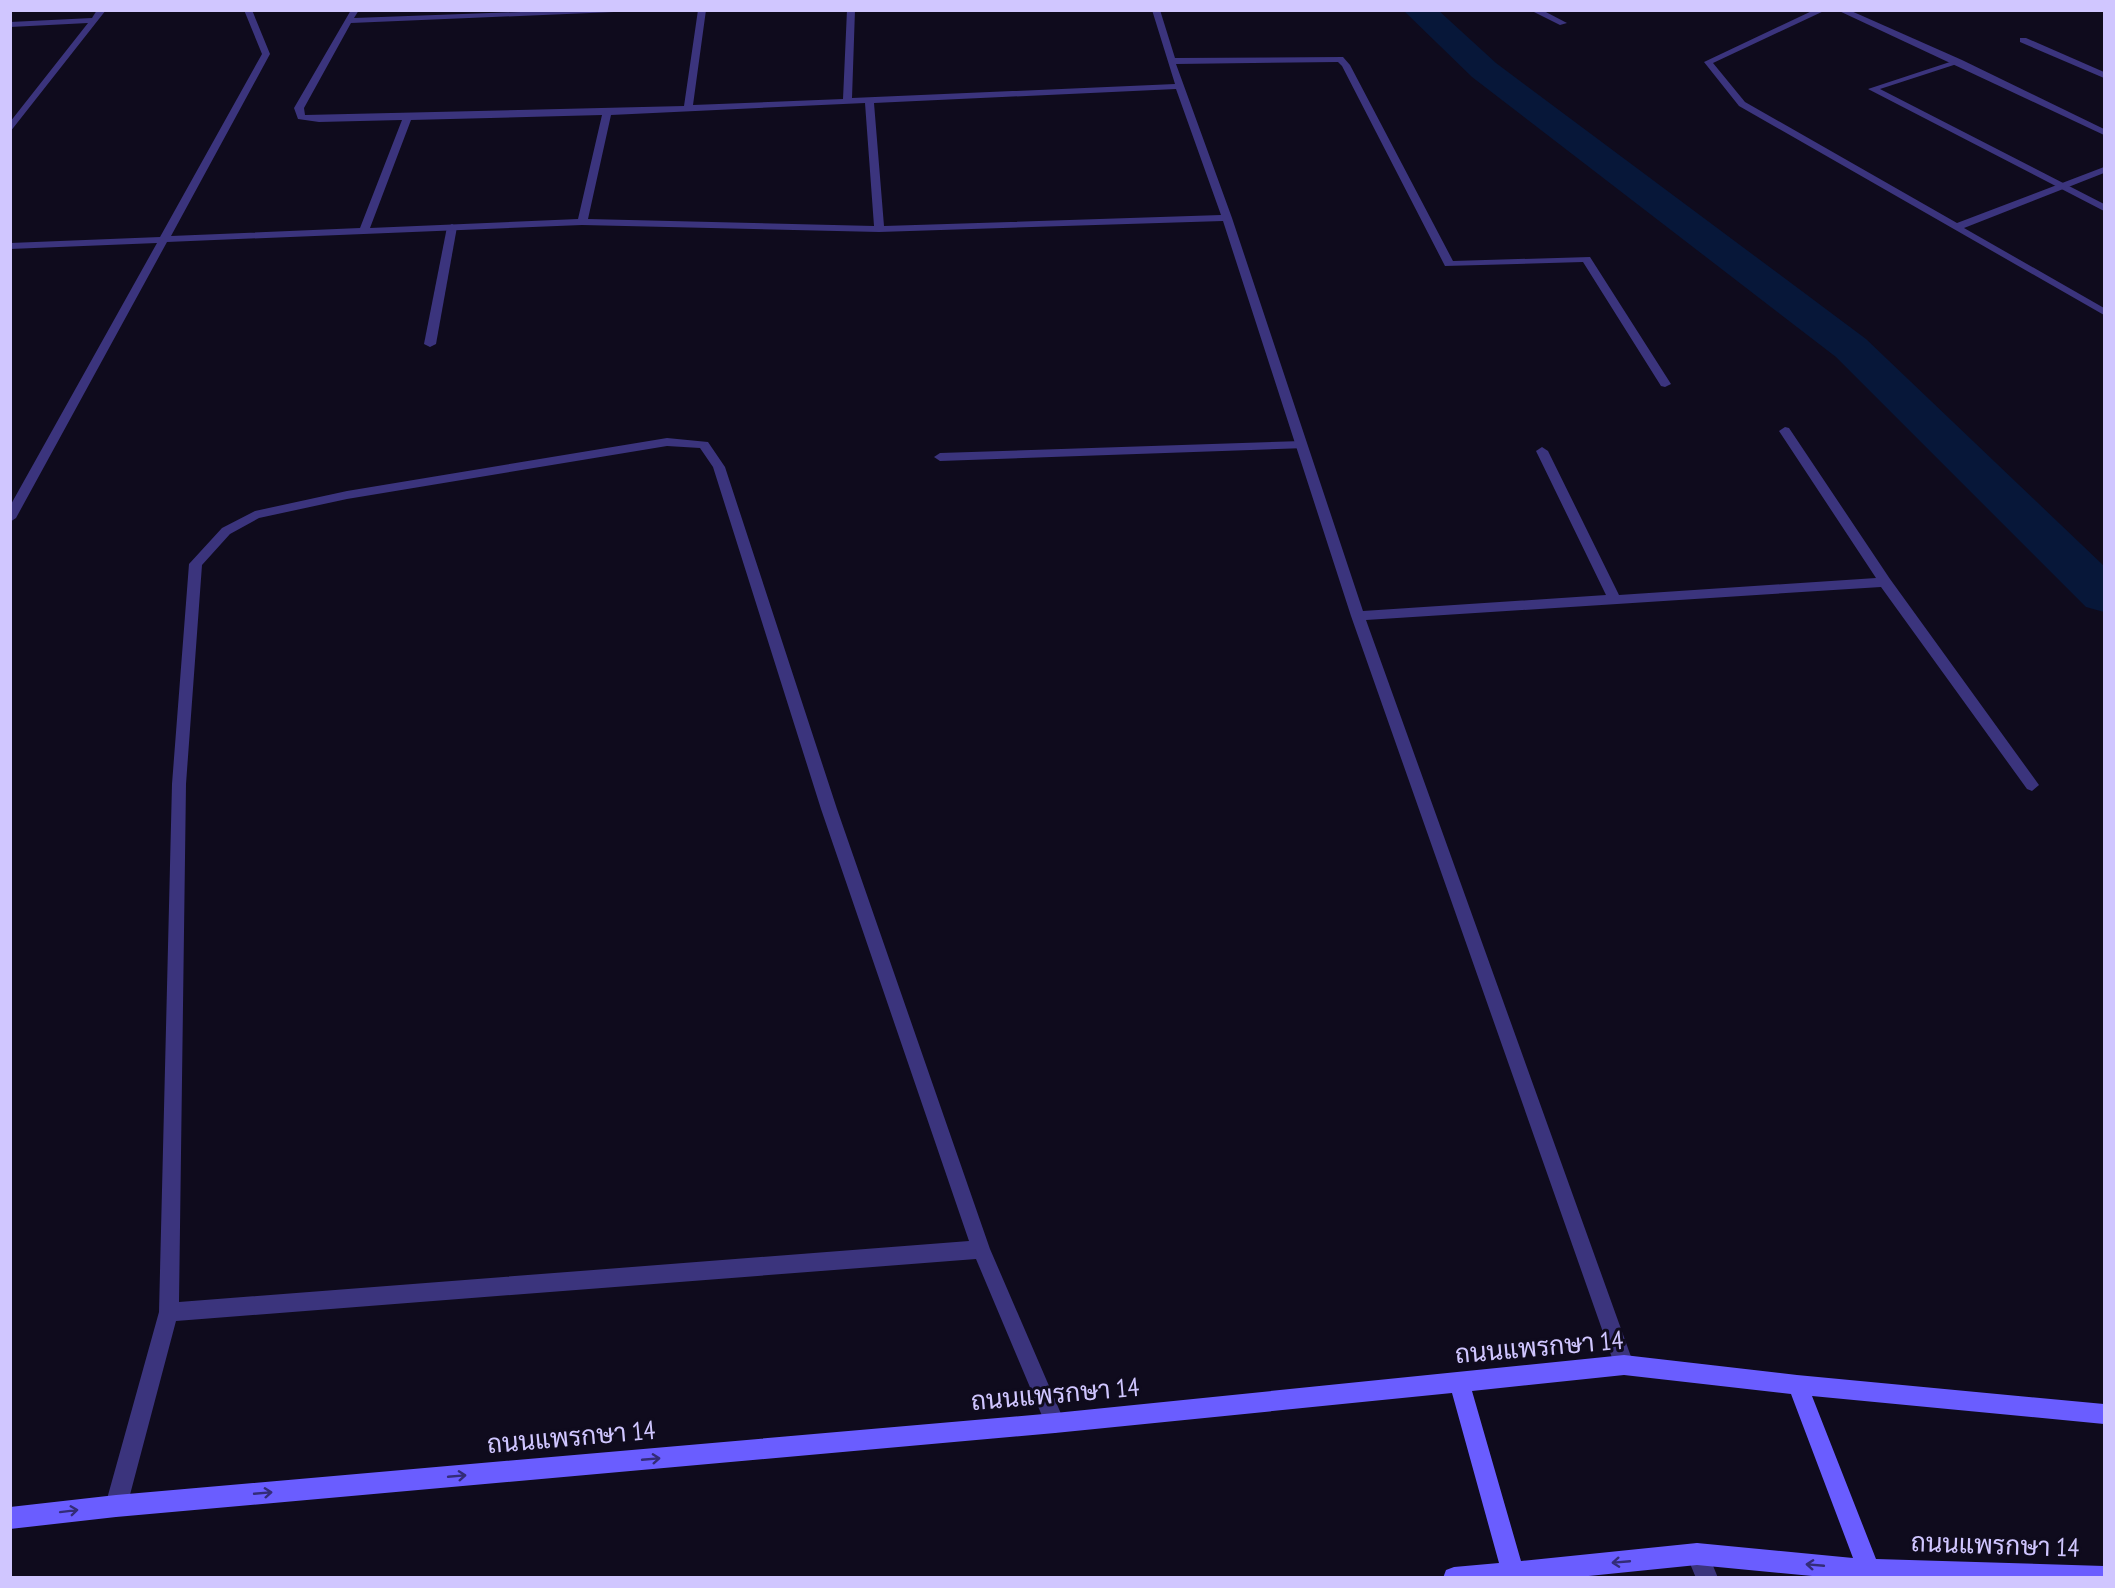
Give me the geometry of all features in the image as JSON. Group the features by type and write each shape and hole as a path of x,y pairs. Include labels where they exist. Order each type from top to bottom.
{"main road":[{"name":"ถนนแพรกษา 14","path":"10,1518 116,1506 1055,1423 1624,1365 1797,1385 2104,1414"},
{"path":"1459,1382 1513,1572"},
{"path":"1797,1385 1870,1574"},
{"name":"ถนนแพรกษา 14","path":"1454,1578 1697,1554 1870,1574 2104,1577"}],"street":[{"path":"10,129 102,10"},
{"path":"10,518 266,54 248,10"},
{"path":"355,10 299,108 301,117 319,119 408,115 607,112 1181,86"},
{"path":"349,21 454,14 657,10"},
{"path":"688,108 702,10"},
{"path":"847,101 850,10"},
{"path":"1156,10 1171,61 1227,218 1358,616 1624,1365"},
{"path":"1534,10 1563,23"},
{"path":"1822,10 1708,62 1742,104 2104,312"},
{"path":"1841,10 1959,62 2104,132"},
{"path":"10,25 94,20"},
{"path":"2023,40 2104,75"},
{"path":"1171,61 1340,59 1346,65 1449,264 1586,259 1665,384"},
{"path":"1959,62 1872,89 2104,208"},
{"path":"869,100 879,230"},
{"path":"10,111 25,110"},
{"path":"582,222 607,112"},
{"path":"364,230 408,115"},
{"path":"1957,227 2104,170"},
{"path":"10,246 582,222 879,230 1227,218"},
{"path":"430,344 452,226"},
{"path":"1785,431 1885,582 2032,785"},
{"path":"116,1506 169,1312 179,784 196,564 226,531 255,515 347,495 667,442 704,445 719,467 829,808 981,1249 1055,1423"},
{"path":"940,457 1302,445"},
{"path":"1542,452 1614,599"},
{"path":"1358,616 1885,582"},
{"path":"169,1312 981,1249"},
{"path":"1697,1554 1707,1578"}],"waterway":[{"path":"1419,10 1484,70 1851,348 2104,595"}]}
